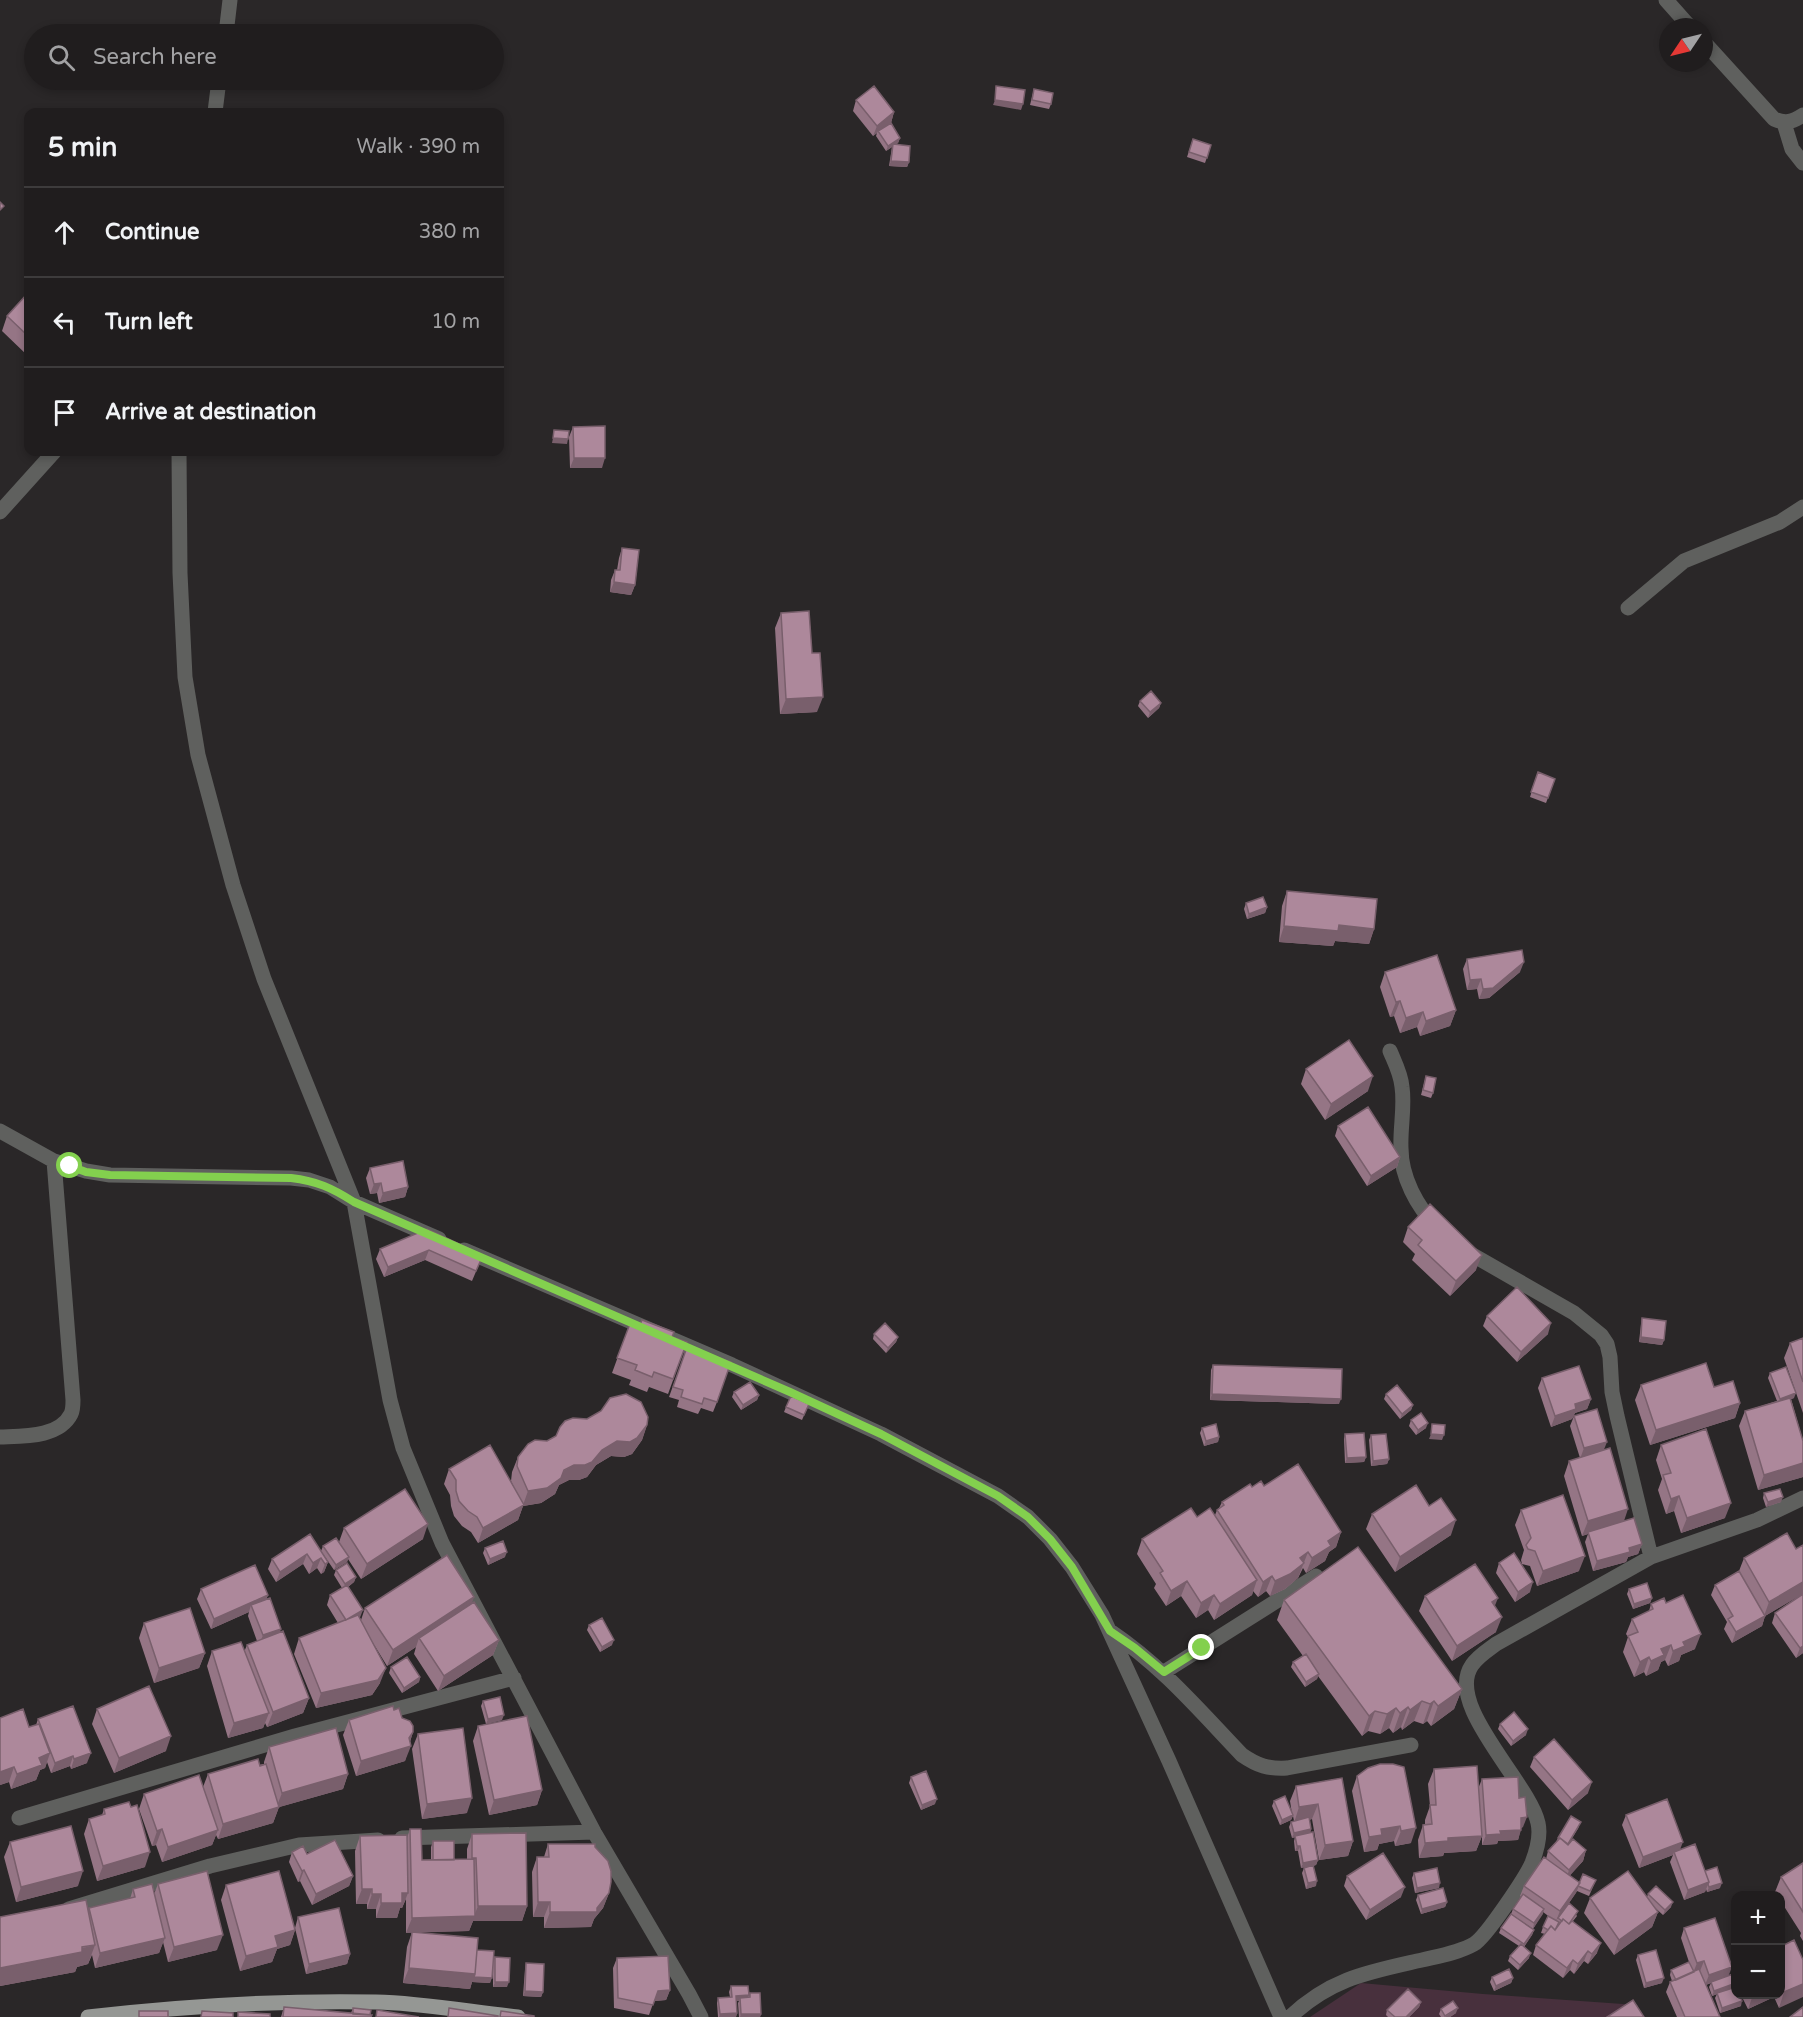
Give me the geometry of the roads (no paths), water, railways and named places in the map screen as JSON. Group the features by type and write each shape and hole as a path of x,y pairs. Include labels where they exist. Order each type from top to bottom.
{"main road":[{"path":"88,2017 144,2010 264,2003 378,2002 518,2017"}],"street":[{"path":"226,24 230,0"},
{"path":"1666,0 1682,18"},
{"path":"1713,52 1774,118 1784,123 1794,121 1803,115"},
{"path":"216,108 218,90"},
{"path":"1784,123 1792,149 1803,163"},
{"path":"0,512 50,456"},
{"path":"179,456 180,573 185,678 198,755 233,885 264,979 354,1202 390,1400 403,1448 442,1544 594,1832 701,2017"},
{"path":"1628,608 1684,561 1780,522 1803,507"},
{"path":"1390,1052 1402,1087 1401,1148 1405,1174 1416,1199 1429,1219 1451,1240 1480,1260 1574,1313 1601,1335 1607,1344 1617,1416 1651,1557"},
{"path":"0,1131 54,1161 86,1172 110,1175 282,1178 309,1180 330,1187 354,1202 761,1379 881,1434 998,1496 1028,1517 1050,1539 1072,1567 1110,1631 1281,2017"},
{"path":"0,1437 42,1433 56,1428 72,1413 73,1389 54,1161"},
{"path":"1290,2017 1311,1999 1335,1984 1352,1977 1464,1948 1475,1943 1487,1932 1531,1864 1539,1839 1533,1807 1474,1713 1468,1696 1467,1679 1471,1666 1496,1644 1651,1557 1757,1520 1803,1498"},
{"path":"1164,1672 1316,1576"},
{"path":"1110,1631 1164,1672 1242,1755 1256,1765 1269,1769 1287,1768 1411,1745"},
{"path":"20,1818 295,1736 514,1678"},
{"path":"57,1912 210,1866 299,1845 428,1837 594,1832"}]}
